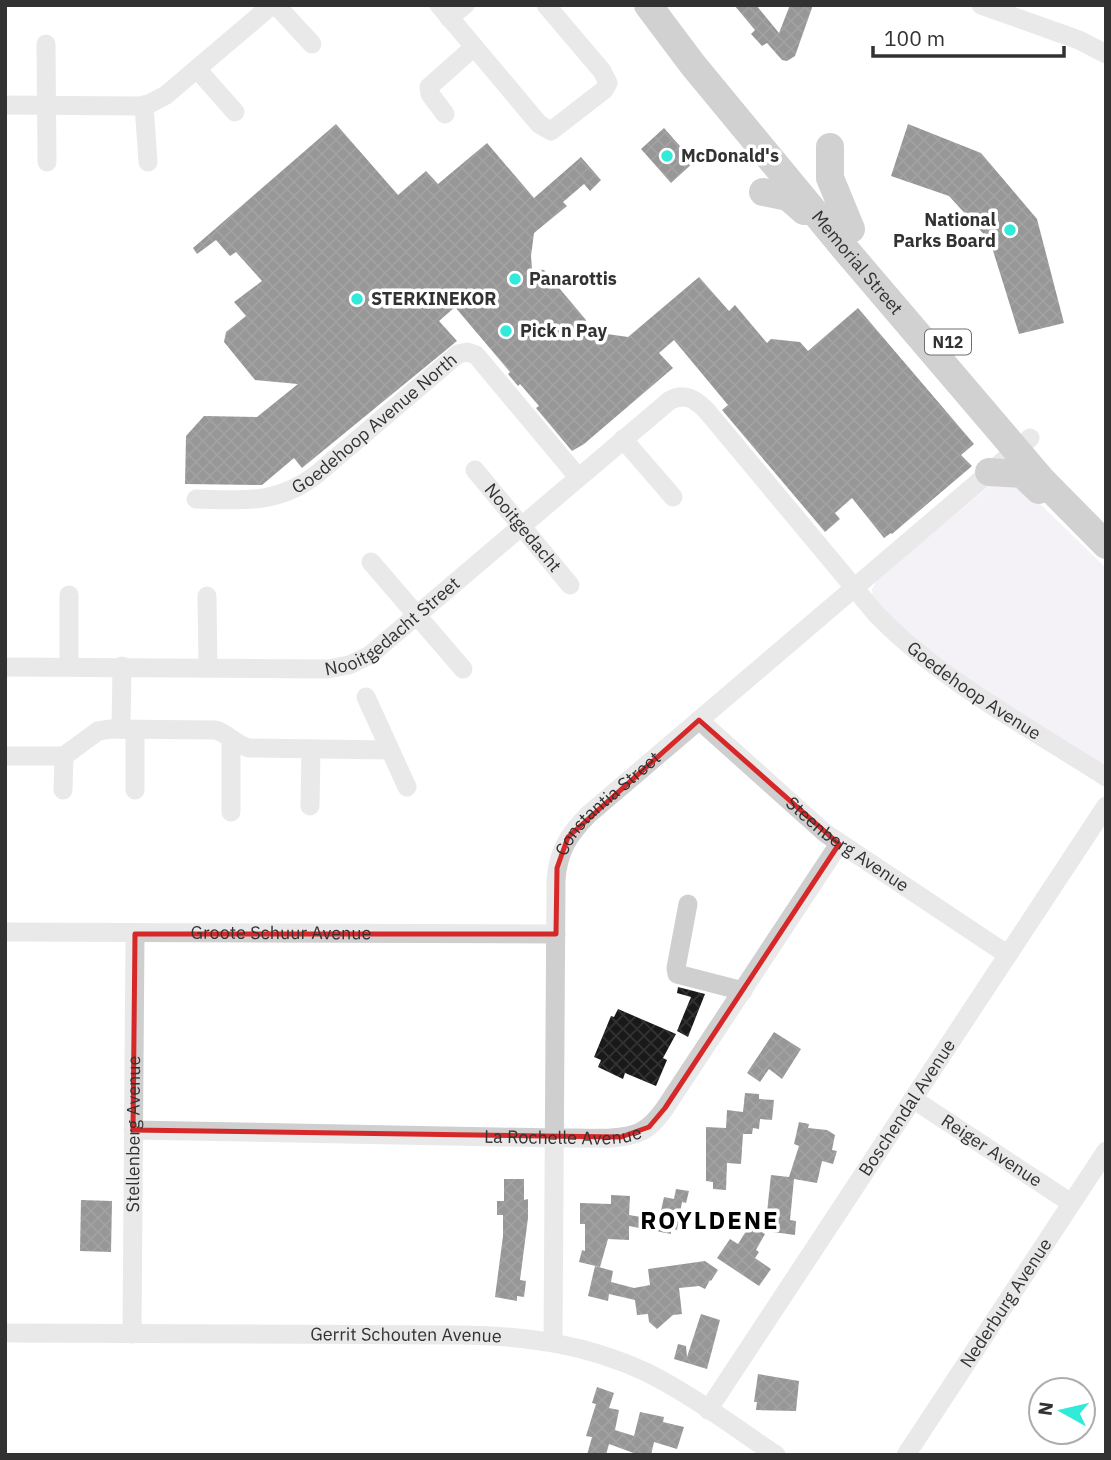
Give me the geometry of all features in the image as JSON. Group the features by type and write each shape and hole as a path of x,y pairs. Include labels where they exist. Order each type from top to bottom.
{"highway":[{"name":"Memorial Street","path":"648,5 693,65 848,239 1023,443 1106,524"},
{"name":"Memorial Street","path":"665,5 848,239"},
{"path":"830,147 830,178 848,239"},
{"path":"763,191 782,194 792,199 824,232 848,239"},
{"name":"Memorial Street","path":"1023,443 1055,495 1106,545"},
{"path":"989,472 1022,474 1088,536 1106,545"}],"street":[{"path":"5,105 144,105 166,95 274,5 312,44"},
{"path":"465,5 444,12 539,124 547,130 555,130 604,90 607,80 603,71 546,5"},
{"path":"981,5 1079,40 1106,54"},
{"path":"46,44 47,163"},
{"path":"445,114 430,94 429,87 474,47"},
{"path":"197,69 235,112"},
{"path":"144,105 148,162"},
{"name":"Goedehoop Avenue North","path":"196,499 260,500 293,490 317,474 458,354 464,352 476,355 578,477"},
{"name":"Nooitgedacht Street","path":"5,667 344,667 370,655 674,398 689,397 706,410 855,587"},
{"path":"623,439 673,497"},
{"name":"Constantia Street","path":"553,1342 557,868 568,837 589,814 1023,443"},
{"name":"Nooitgedacht","path":"475,470 570,585"},
{"path":"371,562 463,669"},
{"name":"Goedehoop Avenue","path":"855,587 883,622 918,653 1106,778"},
{"path":"69,595 69,666"},
{"path":"207,596 208,667"},
{"path":"122,666 135,790"},
{"path":"366,697 407,787"},
{"name":"Steenberg Avenue","path":"699,720 839,844 1008,955"},
{"path":"5,756 64,756 98,731 128,730 215,730 249,748 388,750"},
{"path":"231,739 231,812"},
{"path":"310,806 311,749"},
{"path":"63,790 64,756"},
{"name":"Boschendal Avenue","path":"709,1410 1106,806"},
{"name":"La Rochelle Avenue","path":"133,1130 555,1138 621,1137 640,1132 649,1127 665,1108 839,844"},
{"path":"688,904 677,974 743,990"},
{"name":"Groote Schuur Avenue","path":"5,932 556,934"},
{"name":"Stellenberg Avenue","path":"132,1334 135,934"},
{"name":"Reiger Avenue","path":"913,1099 1071,1203"},
{"name":"Nederburg Avenue","path":"906,1455 1106,1151"},
{"name":"Gerrit Schouten Avenue","path":"5,1333 508,1336 553,1342 603,1355 646,1373 709,1410 776,1455"}],"highlighted area":[{"path":"699,720 839,844 665,1108 649,1127 621,1137 133,1130 135,934 556,934 557,868 568,837"}],"shaded area":[{"path":"1011,481 1034,498 1106,568 1106,771 915,643 873,601 872,589 879,577 991,485"}],"building":[{"path":"734,5 756,5 779,33 790,5 813,5 795,56 787,61 782,60 767,43 762,46 751,34 755,30"},
{"path":"336,124 398,195 426,171 438,184 487,143 534,198 581,157 601,180 590,191 584,184 563,202 567,206 534,233 531,256 532,269 544,270 586,320 586,331 628,337 699,277 729,311 735,305 767,343 771,339 800,342 808,351 858,308 974,444 961,455 972,466 884,538 852,498 835,513 840,519 825,532 722,410 728,405 674,340 659,353 673,368 584,444 572,451 536,408 539,406 520,384 518,386 508,374 510,372 455,307 439,321 457,341 302,468 294,458 262,485 185,484 186,436 204,416 257,417 298,384 255,380 224,342 226,332 246,316 234,302 262,281 236,252 230,256 216,240 197,254 193,248"},
{"name":"National Parks Board","path":"908,124 981,153 1037,219 1064,323 1019,334 990,241 949,196 891,176"},
{"name":"McDonald's","path":"664,128 694,162 671,183 641,149"},
{"path":"678,987 705,994 688,1037 677,1031 691,997 677,993"},
{"path":"618,1009 676,1034 663,1058 667,1060 656,1086 625,1073 623,1079 598,1067 601,1060 594,1057 611,1016 614,1017"},
{"path":"774,1032 801,1049 782,1079 769,1069 760,1082 747,1073"},
{"path":"745,1093 759,1094 759,1099 774,1100 772,1120 760,1119 759,1129 753,1128 752,1134 743,1134 741,1164 727,1163 726,1190 713,1189 713,1182 706,1181 706,1127 726,1128 727,1110 743,1112"},
{"path":"799,1122 809,1124 808,1128 827,1130 835,1135 832,1150 837,1151 833,1164 822,1161 817,1183 794,1179 790,1220 796,1221 795,1235 765,1231 771,1175 789,1177 799,1146 794,1144"},
{"path":"504,1179 524,1179 524,1200 528,1199 520,1280 526,1281 524,1297 517,1296 517,1301 495,1297 503,1236 503,1215 497,1215 497,1201 504,1201"},
{"path":"676,1189 689,1191 686,1203 682,1202 677,1230 671,1228 671,1234 629,1226 629,1240 608,1239 600,1267 579,1262 582,1250 585,1251 585,1224 580,1224 580,1203 611,1204 611,1195 630,1196 629,1215 659,1220 664,1197 674,1199"},
{"path":"81,1200 112,1201 111,1252 80,1251"},
{"path":"750,1225 765,1234 756,1250 759,1252 755,1258 771,1269 759,1286 717,1258 730,1239 738,1244"},
{"path":"705,1261 718,1270 711,1281 705,1289 699,1286 679,1288 682,1314 673,1315 657,1329 649,1322 648,1314 637,1315 635,1300 609,1294 608,1301 588,1296 595,1266 613,1271 611,1282 634,1288 650,1285 648,1269"},
{"path":"701,1314 720,1320 707,1369 674,1359 678,1344 686,1346 687,1357"},
{"path":"758,1374 799,1381 796,1411 756,1410 757,1402 754,1402"},
{"path":"597,1387 614,1393 609,1408 619,1410 615,1430 634,1436 640,1412 664,1417 663,1422 684,1427 677,1449 654,1442 651,1455 639,1455 609,1444 606,1455 587,1455 592,1437 586,1436 596,1404 592,1403"}],"place":[{"name":"McDonald's","path":"667,156"},
{"name":"National Parks Board","path":"1010,230"},
{"name":"Panarottis","path":"515,279"},
{"name":"STERKINEKOR","path":"357,299"},
{"name":"Pick n Pay","path":"506,331"}],"district":[{"name":"ROYLDENE","path":"710,1221"}]}
